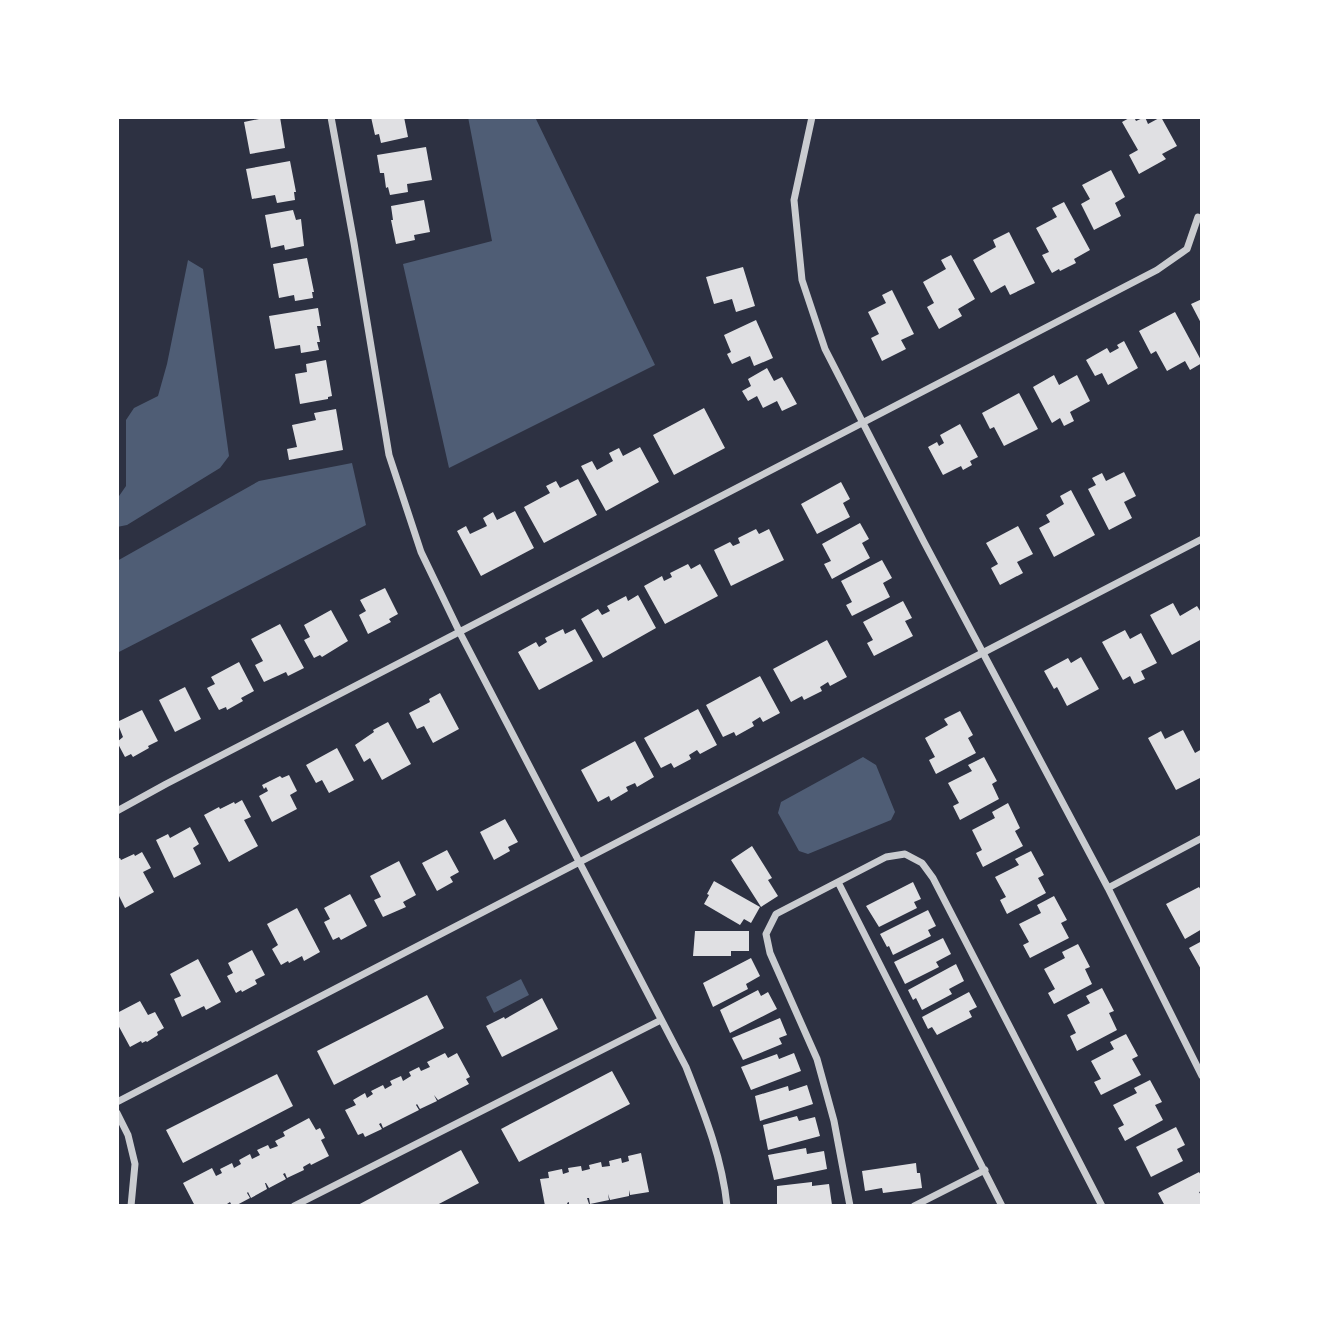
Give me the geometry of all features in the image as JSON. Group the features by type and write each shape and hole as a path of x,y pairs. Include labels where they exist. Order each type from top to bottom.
{"street":[{"path":"331,117 389,455 421,552 686,1067 711,1132 727,1206"},
{"path":"812,117 794,200 802,280 825,349 1108,888 1202,1076"},
{"path":"117,811 1157,270 1187,249 1198,217"},
{"path":"117,1102 1202,539"},
{"path":"1108,888 1202,838"},
{"path":"850,1206 834,1121 817,1059 770,953 766,934 776,914 886,857 905,854 922,863 933,878 1102,1206"},
{"path":"838,882 1002,1206"},
{"path":"294,1206 661,1020"},
{"path":"117,1113 128,1135 135,1164 131,1206"},
{"path":"914,1206 985,1170"}],"water":[{"path":"468,117 535,117 655,365 449,468 403,264 492,241"},
{"path":"188,260 203,269 229,456 220,468 127,525 117,527 117,499 126,486 126,420 134,408 158,396"},
{"path":"352,463 366,525 117,653 117,561 259,481"},
{"path":"863,757 876,765 895,812 891,820 808,854 799,851 778,813 781,802"},
{"path":"521,979 529,995 494,1013 486,997"}],"building":[{"path":"259,117 280,117 285,148 250,154 244,122"},
{"path":"371,117 404,117 408,137 381,143 379,134 375,135"},
{"path":"1131,117 1136,121 1145,117 1148,124 1161,117 1177,146 1162,154 1166,159 1139,174 1129,155 1138,150 1122,122"},
{"path":"426,147 432,180 407,184 408,192 390,195 384,173 380,173 377,155"},
{"path":"290,161 295,200 277,203 275,195 252,199 246,169"},
{"path":"1111,170 1125,197 1115,203 1121,216 1094,230 1081,204 1090,199 1082,185"},
{"path":"424,200 430,232 414,235 415,240 396,244 391,206"},
{"path":"1064,202 1090,250 1074,259 1076,263 1052,273 1042,255 1049,252 1036,228 1057,217 1052,208"},
{"path":"293,210 296,220 301,219 304,246 285,250 284,245 271,248 265,215"},
{"path":"1009,232 1035,283 1010,295 1005,285 991,293 973,260 996,247 993,240"},
{"path":"951,255 975,299 958,309 962,316 939,329 927,307 934,303 923,282 946,269 941,260"},
{"path":"307,258 313,298 295,301 294,295 279,298 273,264"},
{"path":"743,267 755,306 736,312 732,299 714,304 706,277"},
{"path":"892,290 914,334 901,340 906,349 882,361 871,338 879,334 868,312 886,303 882,295"},
{"path":"1202,299 1202,325 1191,304"},
{"path":"318,308 321,326 317,326 319,350 301,353 300,345 275,349 269,316"},
{"path":"1175,312 1202,362 1190,370 1185,361 1167,371 1156,351 1151,354 1139,331"},
{"path":"756,320 773,358 754,366 750,356 732,364 727,354 731,352 724,335"},
{"path":"1124,341 1138,368 1108,385 1102,373 1095,376 1086,360 1107,348 1110,353"},
{"path":"326,360 332,396 300,404 295,374 307,372 306,364"},
{"path":"767,368 774,381 782,377 797,404 782,411 777,401 763,408 757,396 748,401 742,391 751,386 748,379"},
{"path":"1054,375 1059,385 1077,375 1090,401 1070,412 1074,421 1064,426 1060,418 1052,423 1033,387"},
{"path":"1019,393 1038,429 1004,446 994,427 990,429 982,413"},
{"path":"704,408 725,448 674,475 653,435"},
{"path":"336,409 343,450 289,460 287,449 297,447 292,425 316,420 314,413"},
{"path":"960,424 978,457 970,461 972,465 963,470 961,466 943,475 928,447 937,442 939,446 944,443 940,435"},
{"path":"640,447 659,482 606,511 581,466 592,461 597,470 613,461 609,453 619,448 623,456"},
{"path":"1124,472 1136,496 1124,502 1132,518 1109,530 1088,489 1096,485 1092,478 1102,473 1106,481"},
{"path":"578,479 597,515 544,543 524,507 550,493 546,486 556,481 560,488"},
{"path":"841,482 850,499 843,503 850,517 817,534 801,504"},
{"path":"1071,490 1095,535 1054,557 1039,528 1050,522 1046,515 1064,504 1060,496"},
{"path":"515,511 534,548 481,576 457,531 466,526 470,534 487,526 483,518 493,512 497,520"},
{"path":"860,523 869,539 862,543 870,558 832,579 824,564 831,561 822,544"},
{"path":"1018,526 1033,554 1017,562 1023,573 1000,585 991,568 998,564 986,543"},
{"path":"756,529 759,534 769,529 784,560 731,586 714,550 730,542 733,546 740,543 738,538"},
{"path":"882,560 892,578 883,583 890,597 852,616 846,605 852,602 841,581"},
{"path":"688,564 691,569 700,564 718,596 665,624 644,586 662,576 664,581 672,577 670,573"},
{"path":"385,588 398,614 389,619 391,622 368,634 359,615 366,611 360,600"},
{"path":"638,595 656,628 603,658 581,619 598,609 602,615 610,611 607,606 626,596 628,601"},
{"path":"903,601 912,618 905,621 913,636 874,656 867,643 873,640 863,622"},
{"path":"1173,603 1180,616 1197,606 1202,614 1202,639 1172,655 1150,615"},
{"path":"331,610 348,641 322,657 320,655 314,658 304,640 310,637 304,625"},
{"path":"280,624 304,668 288,676 286,672 264,682 255,665 263,661 251,639"},
{"path":"563,629 565,634 575,629 593,661 539,690 518,652 536,642 539,647 547,642 545,638"},
{"path":"1125,630 1130,639 1141,633 1157,663 1141,671 1145,679 1134,684 1130,676 1123,680 1102,642"},
{"path":"827,640 847,677 830,686 828,682 820,687 822,691 804,700 802,696 791,702 773,669"},
{"path":"1081,657 1099,689 1067,706 1044,671 1068,658 1071,663"},
{"path":"239,662 254,691 227,710 226,707 219,710 207,688 215,684 211,677"},
{"path":"760,676 780,713 763,722 760,717 752,722 754,726 736,736 734,732 723,737 706,705"},
{"path":"185,687 201,719 175,732 159,700"},
{"path":"440,693 459,729 433,743 424,726 417,729 409,713 430,702 429,699"},
{"path":"698,709 717,745 700,754 697,750 689,755 691,759 674,768 671,763 661,768 644,738"},
{"path":"142,710 158,741 133,757 131,754 125,757 117,742 123,737 117,722"},
{"path":"960,711 973,735 968,738 976,753 936,774 929,760 935,757 925,738 948,725 944,719"},
{"path":"388,722 411,764 382,780 370,758 364,762 355,745"},
{"path":"1183,730 1195,753 1202,749 1202,777 1176,790 1148,738 1161,731 1165,739"},
{"path":"635,741 654,777 637,787 635,783 626,787 628,791 611,801 609,796 598,802 581,770"},
{"path":"337,748 354,780 329,793 322,780 316,783 306,765"},
{"path":"984,757 997,781 992,784 999,799 960,820 953,806 959,803 948,783 972,771 968,765"},
{"path":"289,775 297,791 290,795 297,809 272,822 259,796 268,791 262,785 280,776 282,778"},
{"path":"242,800 251,817 244,820 258,846 229,862 204,815"},
{"path":"1008,803 1020,828 1015,831 1023,846 983,867 976,853 982,850 972,830 995,818 992,812"},
{"path":"505,819 518,842 508,847 510,851 494,860 480,832"},
{"path":"190,827 199,844 193,848 201,864 174,878 156,840 168,834 170,838"},
{"path":"752,846 772,878 768,880 778,896 761,907 731,860"},
{"path":"447,850 459,872 450,877 453,882 437,891 422,863"},
{"path":"1031,851 1044,875 1038,878 1046,893 1007,914 1000,900 1006,897 995,877 1019,865 1015,859"},
{"path":"142,852 151,868 143,872 154,892 125,908 117,892 117,859"},
{"path":"399,861 416,895 403,902 406,907 383,917 374,900 381,897 370,876"},
{"path":"714,881 760,907 751,923 744,919 740,925 704,904"},
{"path":"913,882 921,899 914,902 917,908 879,927 866,906"},
{"path":"1199,887 1202,892 1202,929 1185,939 1166,904"},
{"path":"350,894 367,926 341,940 339,937 333,940 324,922 330,919 324,908"},
{"path":"1054,896 1067,920 1061,923 1069,938 1030,958 1023,945 1029,942 1019,924 1041,913 1037,905"},
{"path":"297,908 320,952 304,961 302,956 281,965 272,949 278,945 267,924"},
{"path":"928,910 936,926 928,930 931,936 893,955 880,934"},
{"path":"695,931 749,931 749,951 731,951 731,956 693,956"},
{"path":"943,938 951,954 936,962 939,967 905,984 894,962"},
{"path":"1202,941 1202,971 1189,948"},
{"path":"1078,944 1090,967 1085,969 1092,984 1054,1004 1048,993 1055,989 1044,969 1065,958 1062,952"},
{"path":"252,950 265,975 255,980 257,984 236,993 227,976 233,973 228,963"},
{"path":"751,958 760,976 746,984 748,989 713,1007 703,983"},
{"path":"198,959 221,1002 206,1010 204,1006 182,1017 174,999 181,996 170,974"},
{"path":"956,964 964,981 949,989 952,994 922,1010 908,990"},
{"path":"1102,988 1114,1011 1109,1013 1117,1030 1077,1051 1070,1036 1076,1033 1067,1015 1090,1003 1086,996"},
{"path":"758,990 761,996 768,992 777,1009 730,1033 720,1010"},
{"path":"969,992 977,1007 969,1011 972,1017 937,1035 932,1027 928,1029 922,1017"},
{"path":"427,995 444,1028 334,1085 317,1051"},
{"path":"542,998 558,1029 502,1057 486,1026 504,1017 505,1019"},
{"path":"140,1001 148,1015 155,1012 164,1028 147,1042 141,1041 130,1047 117,1023 117,1013"},
{"path":"780,1018 787,1035 779,1038 782,1044 743,1060 732,1038"},
{"path":"1126,1034 1138,1056 1132,1059 1141,1075 1101,1095 1094,1082 1101,1079 1091,1061 1114,1049 1110,1042"},
{"path":"445,1053 448,1058 457,1053 470,1077 466,1079 469,1084 438,1100 434,1095 437,1101 420,1109 417,1104 419,1110 383,1128 381,1123 379,1124 382,1129 365,1137 363,1133 358,1135 345,1110 356,1105 353,1100 365,1093 367,1098 373,1094 371,1091 383,1085 385,1089 392,1085 390,1081 401,1076 403,1081 411,1076 409,1072 419,1067 421,1071 430,1067 427,1062"},
{"path":"794,1053 801,1071 751,1090 741,1067 777,1054 779,1059"},
{"path":"612,1071 630,1104 519,1162 501,1129"},
{"path":"277,1074 293,1106 183,1163 166,1130"},
{"path":"1150,1080 1162,1102 1155,1105 1163,1120 1125,1141 1118,1128 1124,1125 1113,1105 1137,1093 1134,1088"},
{"path":"807,1085 813,1104 760,1121 755,1096 788,1086 789,1091"},
{"path":"797,1116 799,1121 815,1117 820,1136 768,1150 763,1125"},
{"path":"309,1118 316,1130 320,1128 325,1138 321,1140 329,1156 311,1165 310,1163 303,1167 304,1170 287,1178 285,1173 283,1174 286,1179 269,1188 265,1183 267,1189 251,1198 248,1192 250,1198 235,1206 230,1202 228,1206 195,1206 183,1183 212,1168 216,1176 222,1173 220,1169 232,1163 234,1168 241,1164 239,1160 250,1154 252,1159 260,1155 257,1150 268,1145 270,1149 278,1146 275,1141 285,1136 283,1132"},
{"path":"1176,1127 1185,1145 1177,1149 1183,1161 1151,1177 1136,1147"},
{"path":"806,1148 807,1154 824,1151 827,1169 774,1180 768,1155"},
{"path":"461,1150 479,1183 435,1206 356,1206"},
{"path":"641,1153 649,1192 630,1195 629,1190 629,1196 610,1200 608,1194 609,1200 590,1204 587,1198 589,1204 581,1206 569,1206 569,1202 568,1206 545,1206 540,1179 549,1178 548,1172 562,1169 563,1174 569,1172 568,1168 581,1166 582,1171 590,1169 589,1165 601,1162 602,1167 610,1166 609,1161 621,1158 622,1163 629,1161 628,1156"},
{"path":"916,1163 922,1188 883,1193 882,1188 865,1191 862,1171"},
{"path":"1199,1172 1202,1177 1202,1191 1199,1192 1202,1206 1165,1206 1158,1193"},
{"path":"812,1182 812,1186 829,1184 832,1205 777,1206 777,1186"}]}
